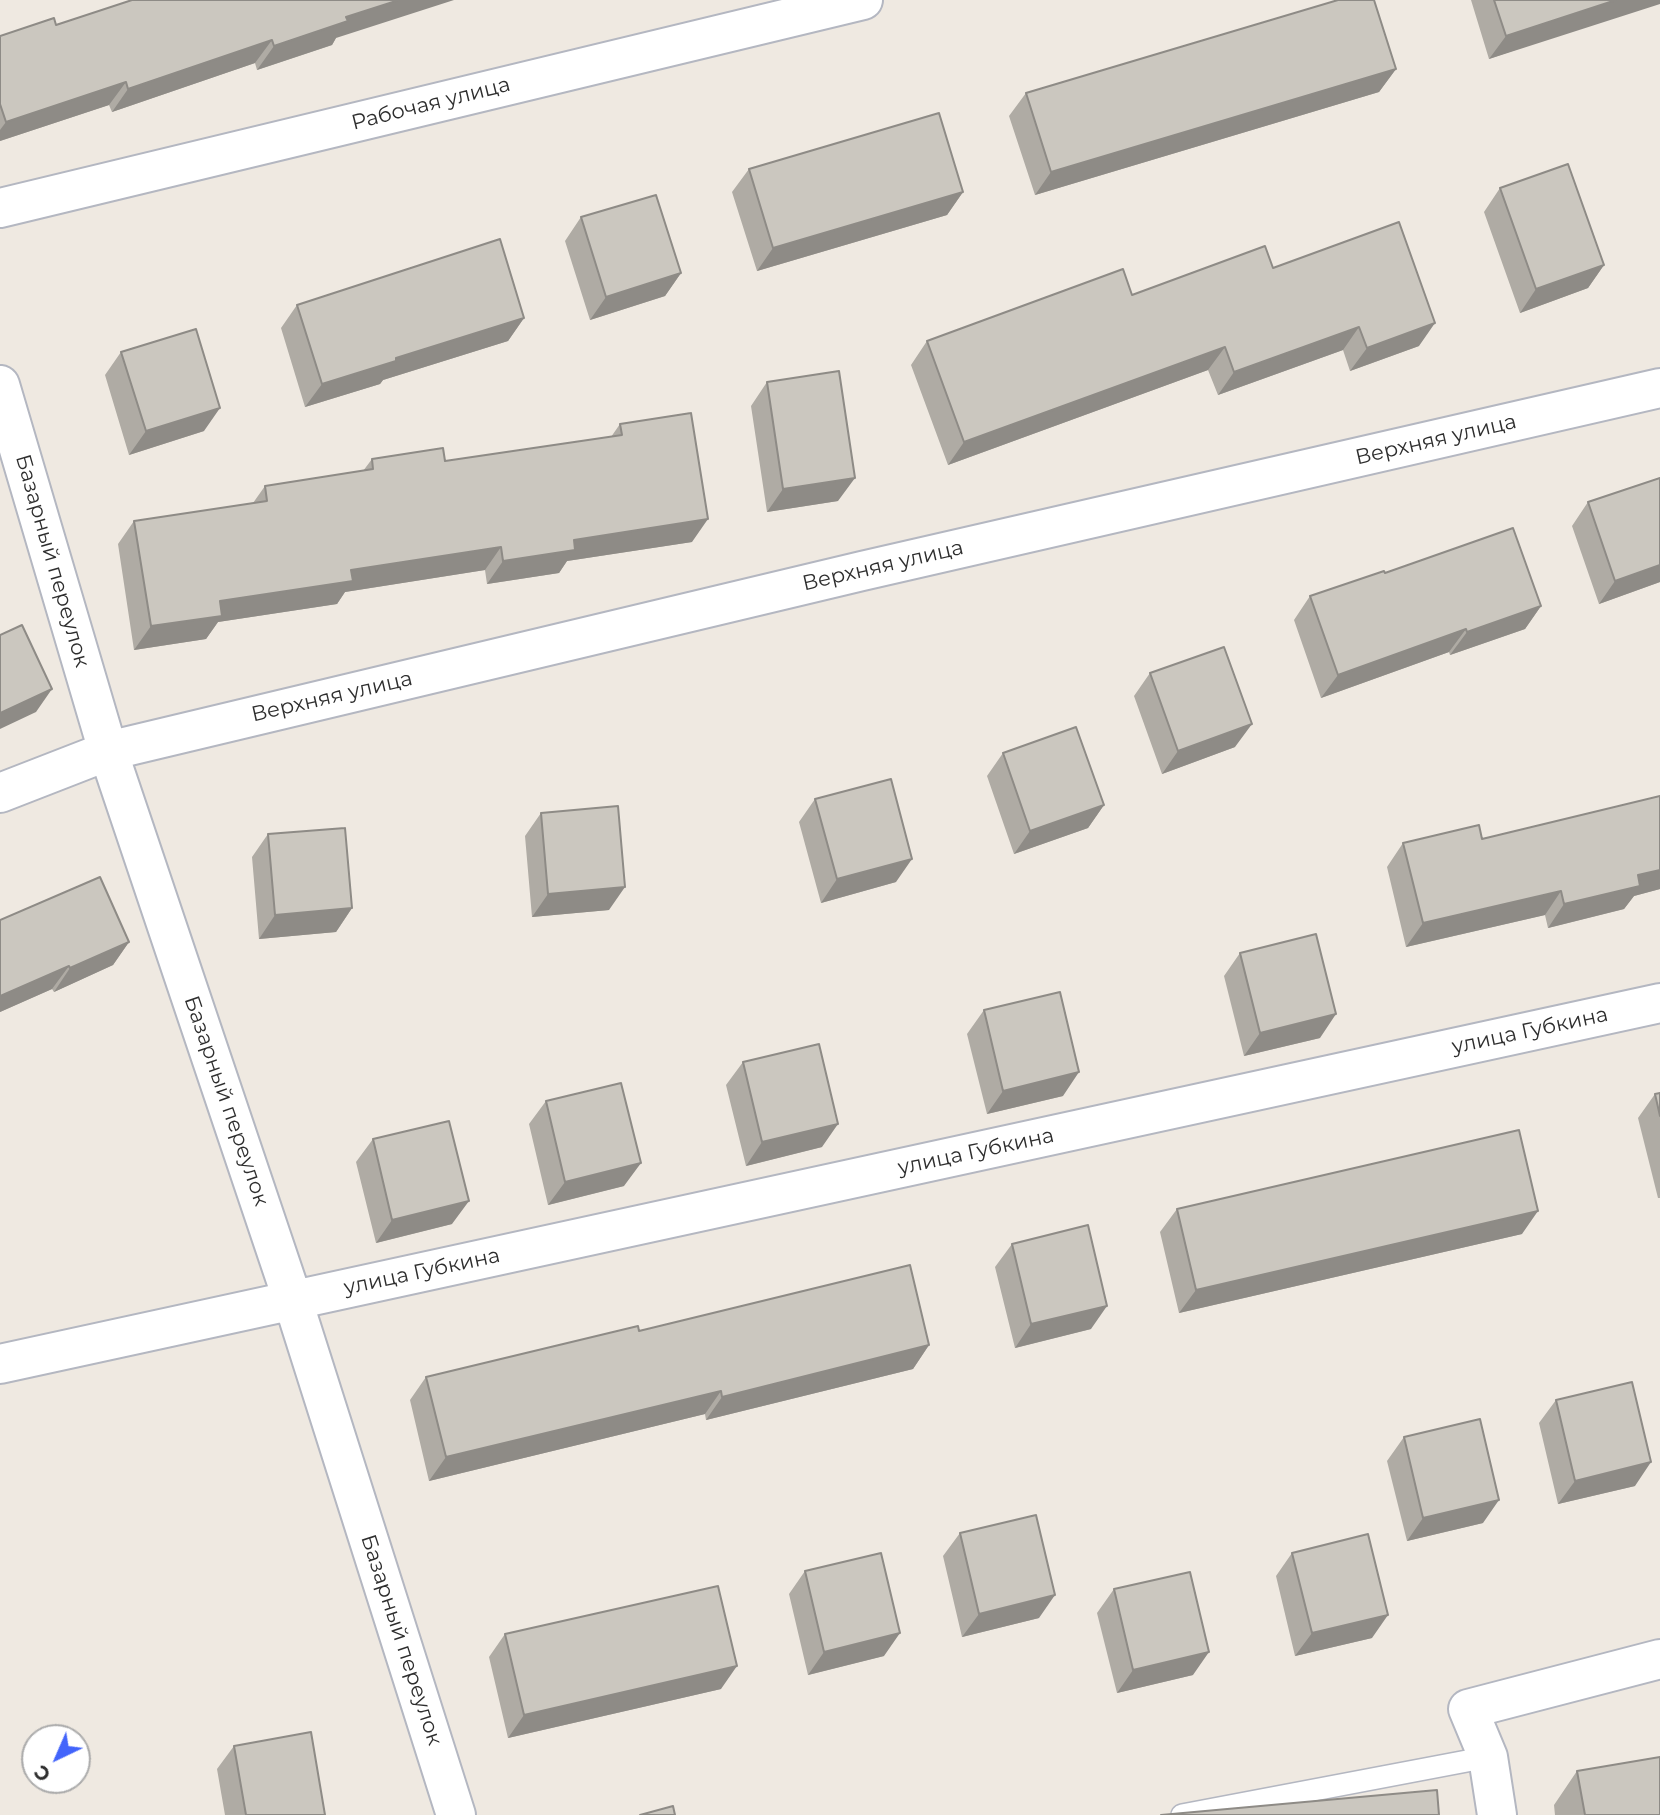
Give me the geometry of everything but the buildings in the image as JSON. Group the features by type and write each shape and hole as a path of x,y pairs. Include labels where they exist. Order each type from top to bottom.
{"street":[{"name":"Рабочая улица","path":"0,208 863,0"},
{"name":"Базарный переулок","path":"0,385 108,751 293,1301 456,1815"},
{"name":"Верхняя улица","path":"0,793 108,751 862,571 1660,388"},
{"name":"улица Губкина","path":"0,1364 1660,1003"},
{"path":"1497,1815 1488,1757 1468,1709 1660,1659"}],"lane":[{"path":"1182,1815 1488,1757"}]}
